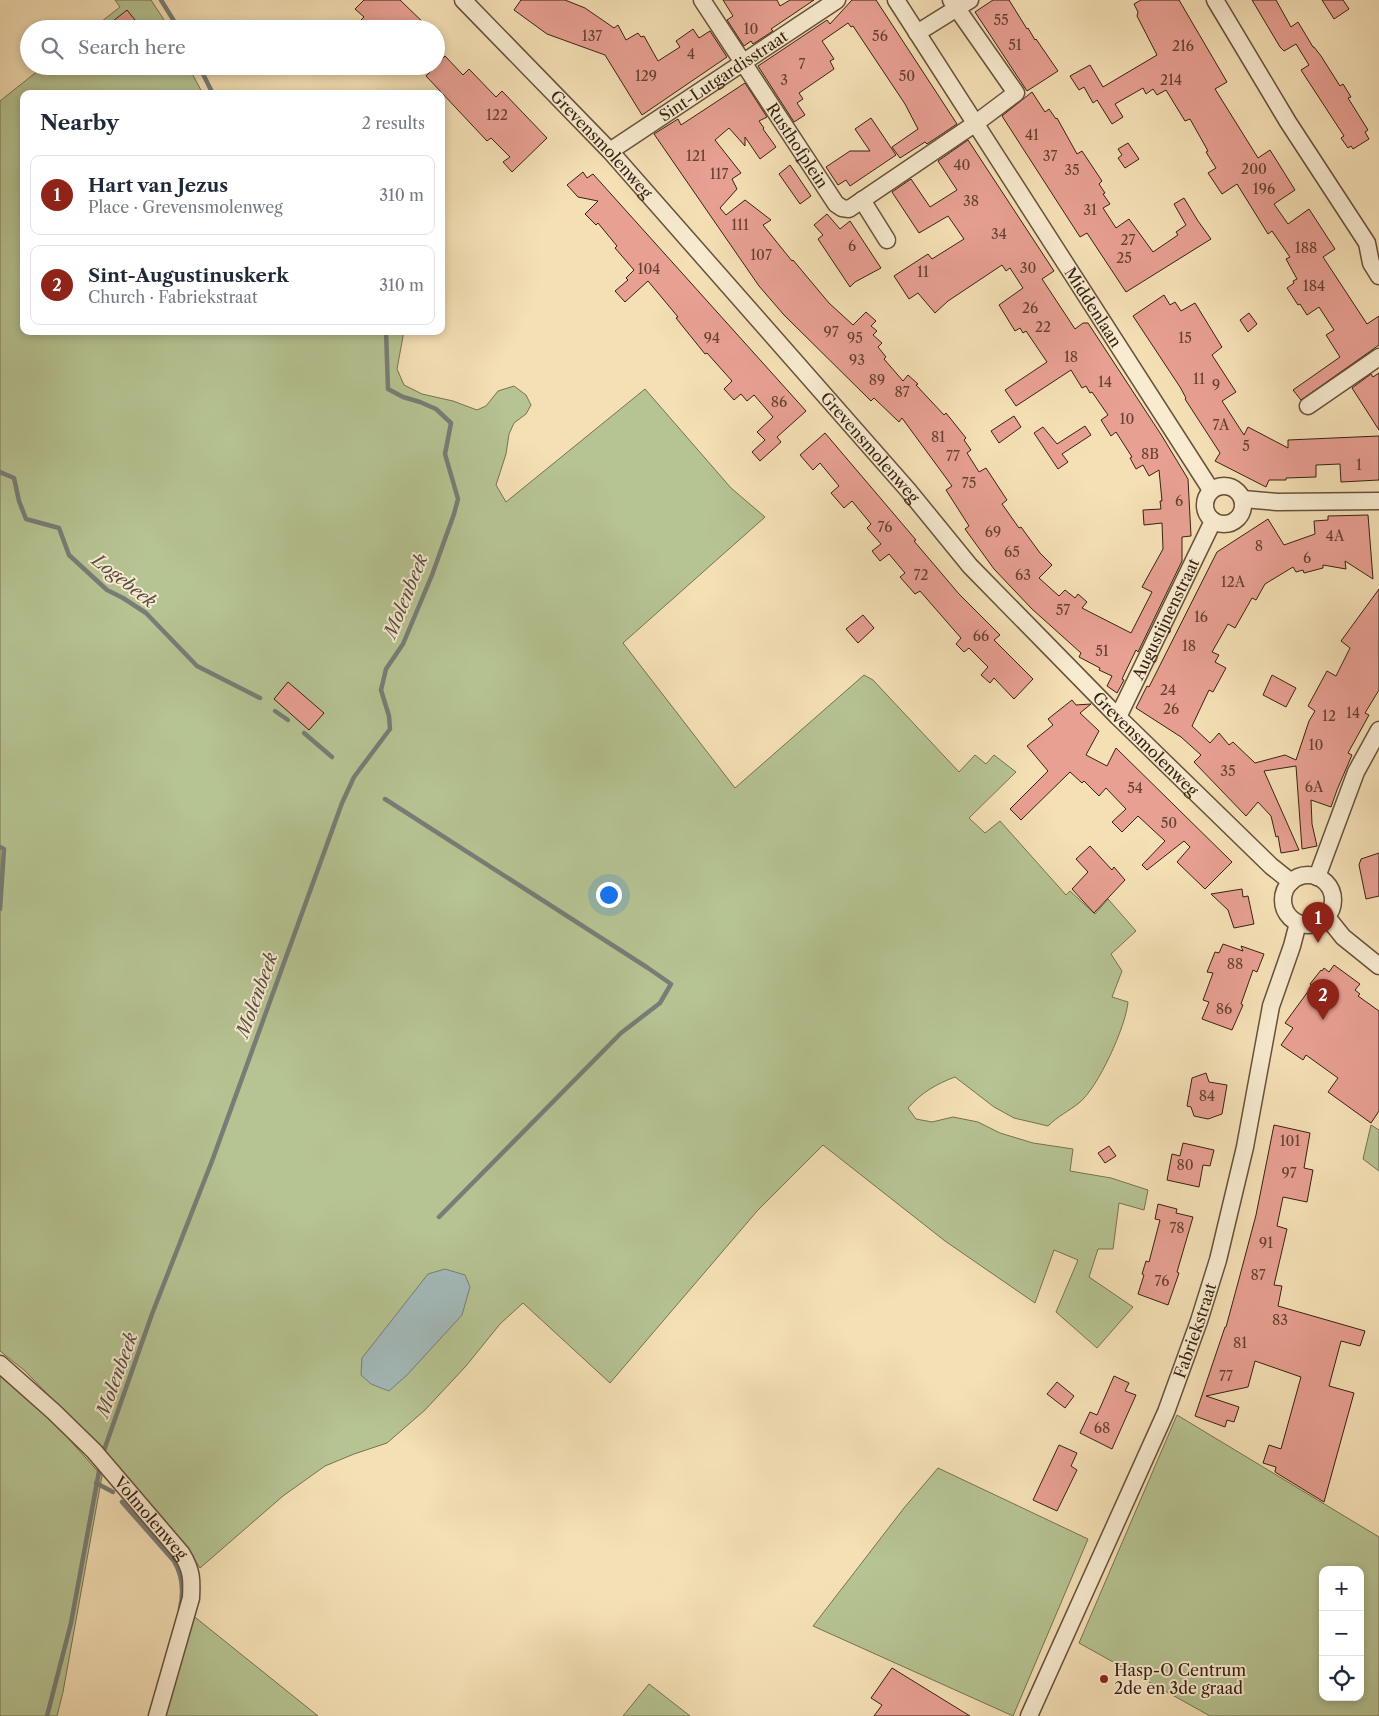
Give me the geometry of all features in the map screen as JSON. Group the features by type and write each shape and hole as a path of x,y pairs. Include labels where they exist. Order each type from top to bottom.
{"street":[{"name":"Grevensmolenweg","path":"463,0 610,150 902,483 970,566 1118,717 1271,866 1291,882"},
{"path":"702,0 742,62"},
{"name":"Sint-Lutgardisstraat","path":"610,150 836,0"},
{"name":"Middenlaan","path":"896,0 1211,490"},
{"path":"1215,0 1288,122 1373,246 1370,263 1379,276"},
{"path":"917,33 959,3 1016,93 976,123"},
{"name":"Rusthofplein","path":"742,62 836,204 842,208 848,209 976,123"},
{"path":"862,200 887,240"},
{"path":"1308,406 1379,356"},
{"path":"1222,485 1229,486 1237,490 1243,499 1242,511 1235,521 1227,524 1218,524 1208,517 1204,504 1205,498 1211,490 1222,485"},
{"path":"1243,499 1277,502 1379,501"},
{"name":"Augustijnenstraat","path":"1118,717 1213,521"},
{"path":"1317,877 1356,772 1379,730"},
{"path":"1308,875 1317,877 1324,881 1332,894 1331,910 1327,917 1313,925 1298,923 1284,908 1284,894 1291,882 1299,877 1308,875"},
{"path":"1327,917 1343,937 1379,966"},
{"name":"Fabriekstraat","path":"1029,1716 1166,1412 1196,1329 1218,1260 1246,1147 1270,1006 1292,946 1298,923"},
{"name":"Volmolenweg","path":"0,1364 94,1451 188,1563 192,1578 191,1598 157,1716"}],"green space":[{"path":"115,0 151,0 164,20 103,20 120,7"},
{"path":"33,75 193,75 201,90 20,90 20,335 403,335 397,369 404,385 422,394 453,401 477,410 486,406 498,391 514,386 526,395 531,405 526,414 514,423 509,434 506,454 496,485 506,502 645,389 731,488 765,517 623,643 735,788 864,675 873,680 959,772 975,755 986,764 994,755 1016,772 969,818 985,833 1000,821 1066,895 1070,891 1095,914 1108,899 1136,931 1111,954 1122,971 1112,997 1128,1002 1122,1026 1110,1056 1086,1095 1079,1103 1048,1126 1014,1118 994,1107 955,1077 929,1090 908,1108 916,1119 932,1122 953,1117 978,1122 1000,1133 1033,1143 1073,1149 1070,1171 1111,1178 1148,1190 1144,1210 1119,1203 1113,1249 1098,1249 1089,1277 1133,1307 1097,1348 1056,1312 1078,1260 1054,1250 1035,1303 945,1241 823,1145 758,1210 610,1383 523,1303 500,1324 466,1366 425,1410 387,1443 325,1466 283,1496 200,1568 190,1552 66,1413 24,1370 0,1351 0,101"},
{"path":"1371,1125 1379,1130 1379,1171 1363,1159"},
{"path":"0,1370 59,1428 102,1476 57,1716 0,1716"},
{"path":"1177,1415 1379,1537 1379,1716 1210,1716 1079,1643"},
{"path":"938,1468 1088,1539 1013,1716 813,1626 904,1508"},
{"path":"191,1614 318,1716 163,1716"},
{"path":"649,1684 690,1716 623,1716"}],"water":[{"path":"445,1269 465,1275 470,1287 462,1315 407,1375 389,1391 371,1384 361,1375 362,1358 428,1274"}],"building":[{"path":"364,0 400,0 421,20 361,20 364,17 355,9"},
{"path":"521,0 565,0 585,8 614,28 618,25 626,40 638,33 641,37 644,36 658,61 680,47 676,41 693,29 699,38 710,31 727,57 642,115 605,55 547,34 514,10"},
{"path":"723,0 777,0 780,6 790,0 814,0 771,29 773,31 753,44 751,41 744,46 727,20 733,16"},
{"path":"852,0 876,0 957,124 927,144 925,142 900,158 892,147 918,129 905,104 853,26 851,27 848,23 822,41 834,59 830,61 834,69 799,93 803,99 797,103 805,115 794,122 758,66 827,20 830,24"},
{"path":"993,0 1009,0 1027,29 1058,71 1027,91 975,12"},
{"path":"1141,0 1179,0 1227,82 1215,89 1258,158 1270,150 1295,190 1274,204 1288,224 1309,209 1335,249 1323,257 1367,324 1379,316 1379,345 1301,400 1293,390 1340,357 1326,335 1334,330 1319,307 1307,315 1287,288 1297,279 1286,259 1290,257 1272,231 1268,234 1237,184 1222,194 1208,173 1216,168 1206,152 1208,151 1190,119 1185,121 1166,90 1157,95 1153,89 1146,94 1143,88 1115,104 1123,117 1112,124 1097,100 1093,103 1084,87 1079,90 1070,76 1090,65 1103,87 1157,55 1137,16 1138,12 1134,4"},
{"path":"1252,0 1276,0 1291,27 1298,22 1340,86 1343,84 1351,97 1348,98 1368,130 1365,132 1369,139 1353,149 1351,146 1348,148 1341,138 1344,136 1301,70 1309,65 1296,44 1284,51 1280,47"},
{"path":"1322,0 1343,0 1349,9 1334,19"},
{"path":"127,10 135,20 114,20"},
{"path":"445,56 463,75 469,69 496,97 502,91 547,138 512,172 503,162 510,157 491,138 487,141 445,96 445,90 439,90 426,76 445,75"},
{"path":"745,83 767,117 759,121 776,147 760,159 745,137 745,146 729,128 715,140 741,173 732,179 737,189 720,208 726,215 745,200 771,220 763,225 829,303 853,325 866,312 876,321 871,326 877,331 873,335 882,343 878,347 886,357 884,359 903,381 908,375 944,415 946,413 966,438 964,440 971,450 967,453 979,472 986,468 1007,500 1002,504 1019,528 1021,527 1040,553 1052,565 1039,578 1059,596 1065,590 1075,598 1078,594 1087,602 1082,608 1131,633 1152,592 1142,587 1163,549 1162,523 1144,525 1143,510 1161,509 1159,470 1149,476 1143,465 1136,469 1130,458 1132,457 1116,432 1111,436 1101,420 1108,415 1092,392 1090,393 1086,386 1082,388 1071,370 1016,406 1005,390 1047,362 1026,331 1023,333 1020,328 1015,331 999,305 1023,288 1010,268 1006,271 1002,265 948,301 935,313 918,293 909,299 894,276 928,254 932,259 964,239 948,216 919,233 892,192 911,179 930,207 957,190 938,161 968,140 1054,271 1042,279 1075,329 1083,323 1088,323 1162,436 1188,479 1191,536 1182,537 1182,561 1138,652 1136,650 1117,693 1107,686 1112,676 1079,657 1081,653 1032,609 994,569 965,529 969,526 946,490 952,486 902,418 899,422 874,398 871,401 784,315 759,286 654,134 678,119 681,125"},
{"path":"1032,92 1045,112 1049,109 1057,118 1077,154 1082,151 1102,181 1099,184 1110,204 1103,208 1116,228 1129,219 1153,252 1178,235 1176,232 1186,225 1174,204 1184,198 1211,239 1126,292 1087,233 1080,237 1002,116"},
{"path":"871,118 896,155 850,186 846,180 838,185 826,167 850,151 870,151 855,129"},
{"path":"1128,143 1139,159 1125,168 1118,158 1122,155 1118,149"},
{"path":"790,165 811,196 800,204 779,174"},
{"path":"583,172 587,178 593,174 806,411 777,437 781,442 760,461 752,452 765,440 757,432 773,417 754,395 747,401 741,394 734,400 724,389 732,381 707,353 705,354 648,281 625,302 615,291 628,280 626,278 634,270 615,248 617,246 598,223 596,225 585,214 598,201 578,197 567,185"},
{"path":"827,214 840,229 850,221 881,268 855,282 850,287 818,239 823,235 814,225"},
{"path":"1164,295 1170,305 1175,302 1181,311 1195,303 1222,347 1212,355 1236,392 1222,401 1244,435 1248,427 1288,448 1288,440 1379,436 1379,480 1341,482 1340,464 1316,465 1316,477 1269,480 1266,487 1215,461 1220,453 1185,399 1180,387 1133,316"},
{"path":"1249,313 1257,324 1248,332 1240,320"},
{"path":"1379,373 1379,430 1352,388 1371,374 1373,377"},
{"path":"1014,416 1021,427 999,443 991,431"},
{"path":"1085,426 1091,435 1062,454 1068,462 1058,469 1034,433 1043,427 1057,444"},
{"path":"825,433 959,594 1000,635 994,640 1033,679 1014,699 994,678 990,683 981,675 988,667 969,648 964,652 956,644 961,638 920,591 915,594 900,577 905,573 889,554 880,561 872,551 881,544 867,528 871,524 852,501 844,508 831,493 839,486 820,463 813,470 800,455"},
{"path":"1368,515 1373,579 1345,561 1346,569 1323,565 1323,568 1304,573 1303,570 1296,572 1293,567 1265,584 1256,600 1252,598 1235,628 1228,624 1212,652 1219,655 1215,662 1226,668 1213,692 1209,690 1192,726 1210,743 1219,733 1229,745 1233,742 1255,763 1285,755 1296,760 1309,721 1315,711 1308,706 1327,671 1336,676 1350,648 1341,641 1379,589 1379,690 1365,713 1369,715 1348,753 1352,755 1331,807 1311,800 1312,824 1317,846 1302,849 1296,766 1264,771 1299,850 1281,853 1278,836 1276,837 1271,816 1258,802 1246,816 1194,762 1201,755 1181,737 1136,708 1147,686 1149,687 1217,552 1268,519 1284,545 1315,534 1314,521 1328,520 1328,516"},
{"path":"863,615 874,628 858,643 846,629"},
{"path":"1272,675 1296,688 1286,707 1263,695"},
{"path":"288,682 324,713 309,730 274,699"},
{"path":"1072,700 1076,705 1091,704 1080,713 1099,731 1086,755 1107,766 1116,748 1232,862 1205,889 1177,862 1190,847 1184,841 1147,870 1142,865 1165,841 1138,816 1122,832 1112,822 1126,809 1106,788 1099,796 1084,781 1082,783 1070,772 1021,820 1010,809 1048,771 1027,746 1053,725 1048,719"},
{"path":"1090,846 1112,870 1114,867 1125,880 1094,913 1072,889 1088,872 1076,859"},
{"path":"1379,853 1379,896 1366,899 1359,865 1361,859"},
{"path":"1242,889 1243,897 1248,896 1254,924 1234,928 1228,910 1211,894"},
{"path":"1223,944 1243,951 1241,946 1264,954 1257,972 1253,970 1241,1004 1243,1005 1232,1030 1202,1019 1209,1002 1203,1000 1213,973 1207,972 1215,952 1219,953"},
{"path":"1334,965 1360,984 1355,990 1360,994 1358,996 1379,1011 1379,1111 1371,1123 1328,1092 1338,1078 1306,1055 1303,1060 1281,1045 1293,1028 1285,1023 1312,986 1310,984 1321,970 1324,968 1329,972"},
{"path":"1206,1073 1209,1082 1227,1085 1222,1114 1208,1119 1194,1116 1191,1107 1187,1106 1192,1078"},
{"path":"1274,1125 1310,1133 1304,1168 1313,1170 1307,1202 1283,1197 1277,1226 1287,1229 1274,1285 1282,1286 1278,1306 1365,1331 1360,1346 1341,1341 1329,1386 1354,1393 1324,1502 1275,1472 1276,1467 1263,1463 1269,1445 1281,1449 1301,1377 1255,1361 1248,1387 1206,1396 1239,1407 1234,1422 1227,1420 1225,1427 1195,1416 1226,1327 1256,1215"},
{"path":"1183,1143 1214,1150 1210,1166 1203,1165 1199,1187 1167,1180 1172,1154 1180,1156"},
{"path":"1109,1146 1116,1156 1105,1163 1098,1153"},
{"path":"1158,1204 1177,1209 1176,1213 1193,1217 1177,1272 1179,1273 1168,1305 1138,1294 1144,1275 1142,1274 1146,1261 1149,1262 1160,1220 1155,1219"},
{"path":"1114,1376 1129,1383 1125,1391 1136,1395 1112,1449 1080,1433 1090,1412 1097,1415"},
{"path":"1057,1382 1074,1396 1065,1408 1047,1394"},
{"path":"1059,1445 1077,1453 1071,1466 1077,1470 1057,1511 1033,1500"},
{"path":"892,1668 970,1716 874,1716 882,1705 871,1698"}],"waterway":[{"name":"Molenbeek","path":"161,0 173,20"},
{"name":"Molenbeek","path":"204,75 211,90"},
{"name":"Molenbeek","path":"102,1456 152,1314 212,1161 342,803 354,777 390,729 389,716 381,690 386,669 403,644 432,575 458,499 445,454 451,423 436,409 403,397 388,389 386,335"},
{"name":"Logebeek","path":"0,472 14,478 19,501 26,519 59,528 69,555 107,590 146,613 197,666 260,698"},
{"name":"Logebeek","path":"275,711 288,720"},
{"name":"Logebeek","path":"304,733 332,757"},
{"path":"385,799 671,984 660,1003 621,1033 439,1217"},
{"name":"Logebeek","path":"0,847 4,849 0,909"},
{"name":"Molenbeek","path":"47,1716 71,1623 100,1466"},
{"path":"96,1483 113,1492"},
{"path":"122,1502 174,1561 182,1584 180,1609"}],"place":[{"name":"Hart van Jezus","path":"1318,943"},
{"name":"Sint-Augustinuskerk","path":"1323,1020"},
{"name":"Hasp-O Centrum 2de en 3de graad","path":"1104,1679"}]}
